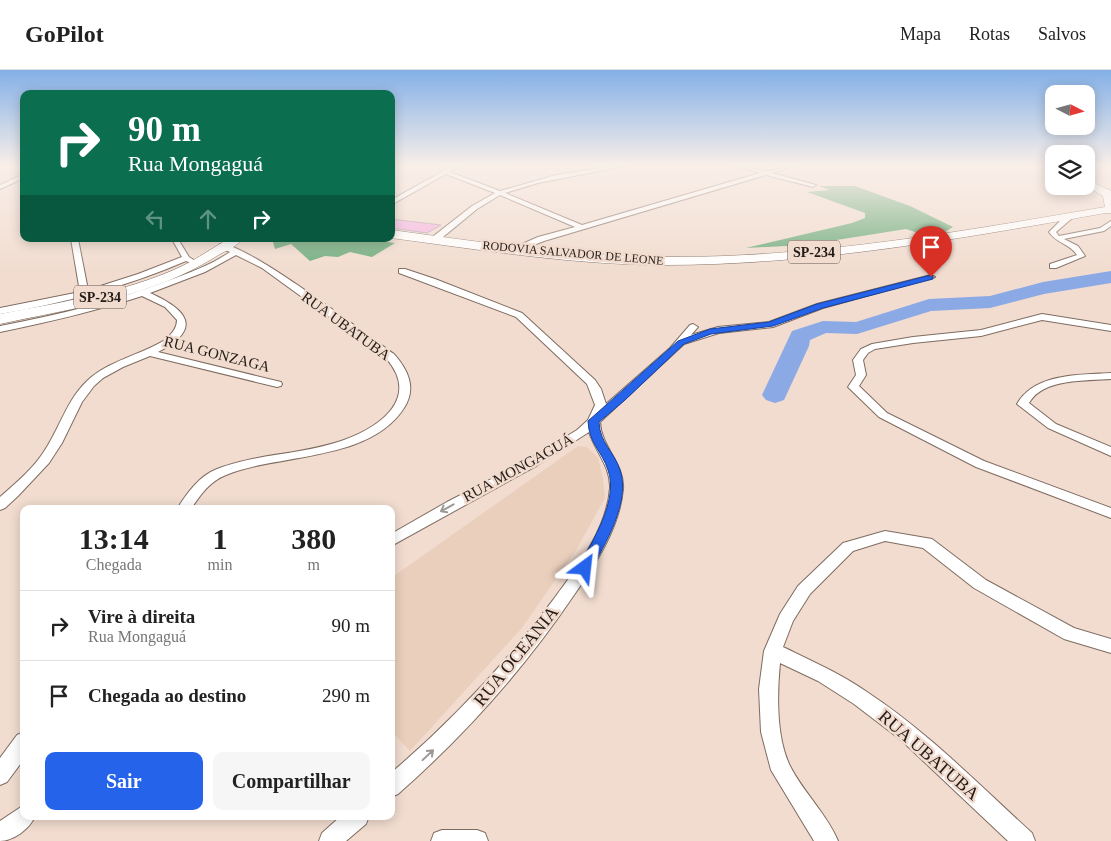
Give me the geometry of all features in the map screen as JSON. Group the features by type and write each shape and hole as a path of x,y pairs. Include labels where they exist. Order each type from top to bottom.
{"main road":[{"name":"RODOVIA SALVADOR DE LEONE","path":"395,235 516,250 638,260 774,256 925,239 1110,210"},
{"name":"SP-234","path":"0,319 117,293 159,280 191,261 223,246 236,245"}],"street":[{"path":"434,240 483,201"},
{"path":"518,201 582,227"},
{"path":"516,250 526,244 670,201"},
{"path":"1053,266 1081,256 1076,247 1057,238 1053,234 1053,230 1073,215"},
{"path":"1057,238 1102,230 1111,223"},
{"path":"75,242 84,293"},
{"path":"0,311 40,304 84,293 191,261 177,242"},
{"path":"0,329 75,313 143,293 206,268 236,245"},
{"name":"RUA UBATUBA","path":"187,505 201,485 220,473 257,460 321,451 362,437 378,428 393,415 405,394 405,376 390,356 236,245"},
{"path":"402,271 510,311 530,323 596,389 601,405 594,421"},
{"name":"RUA MONGAGUÁ","path":"681,342 710,331 770,325 825,304 931,277"},
{"path":"0,505 50,452 73,408 94,380 113,368 150,353 177,332 182,324 182,318 173,309 143,293"},
{"path":"1111,328 1042,317 980,333 913,340 872,347 864,351 858,360 861,375 853,387 883,415 980,464 1111,514"},
{"name":"RUA MONGAGUÁ","path":"395,539 436,514 545,456 581,433 681,342 693,327"},
{"name":"RUA GONZAGA","path":"150,353 277,384"},
{"path":"1111,376 1062,380 1031,392 1024,399 1023,404 1052,426 1111,452"},
{"name":"RUA OCEANIA","path":"395,783 462,722 502,678 580,575 601,540 616,498 616,481 614,469 594,432 594,421"},
{"path":"827,841 781,770 771,732 768,698 773,651 786,619 804,590 848,547 885,536 927,544 988,589 1070,634 1111,646"},
{"name":"RUA UBATUBA","path":"773,651 824,675 861,698 908,733 1024,841"},
{"path":"0,775 20,748"},
{"path":"0,834 20,819"},
{"path":"330,841 354,820"},
{"path":"442,841 477,841"}],"shaded area":[{"path":"578,446 587,447 598,458 605,498 575,552 521,629 410,751 395,735 395,575"}],"green space":[{"path":"832,201 896,201 953,227 945,232 934,231 924,235 906,229 805,245 746,248 852,223 865,218 865,213"},
{"path":"273,242 395,243 372,257 350,252 338,257 325,256 310,261 291,244 275,249"}],"building":[{"path":"395,219 441,225 427,233 395,229"}],"waterway":[{"path":"775,395 798,346 800,336 823,327 857,328 929,305 990,302 1043,288 1111,277"}],"route":[{"path":"585,568 601,540 616,498 614,469 598,442 594,432 594,421 681,342 710,331 770,325 840,300 931,277"}]}
